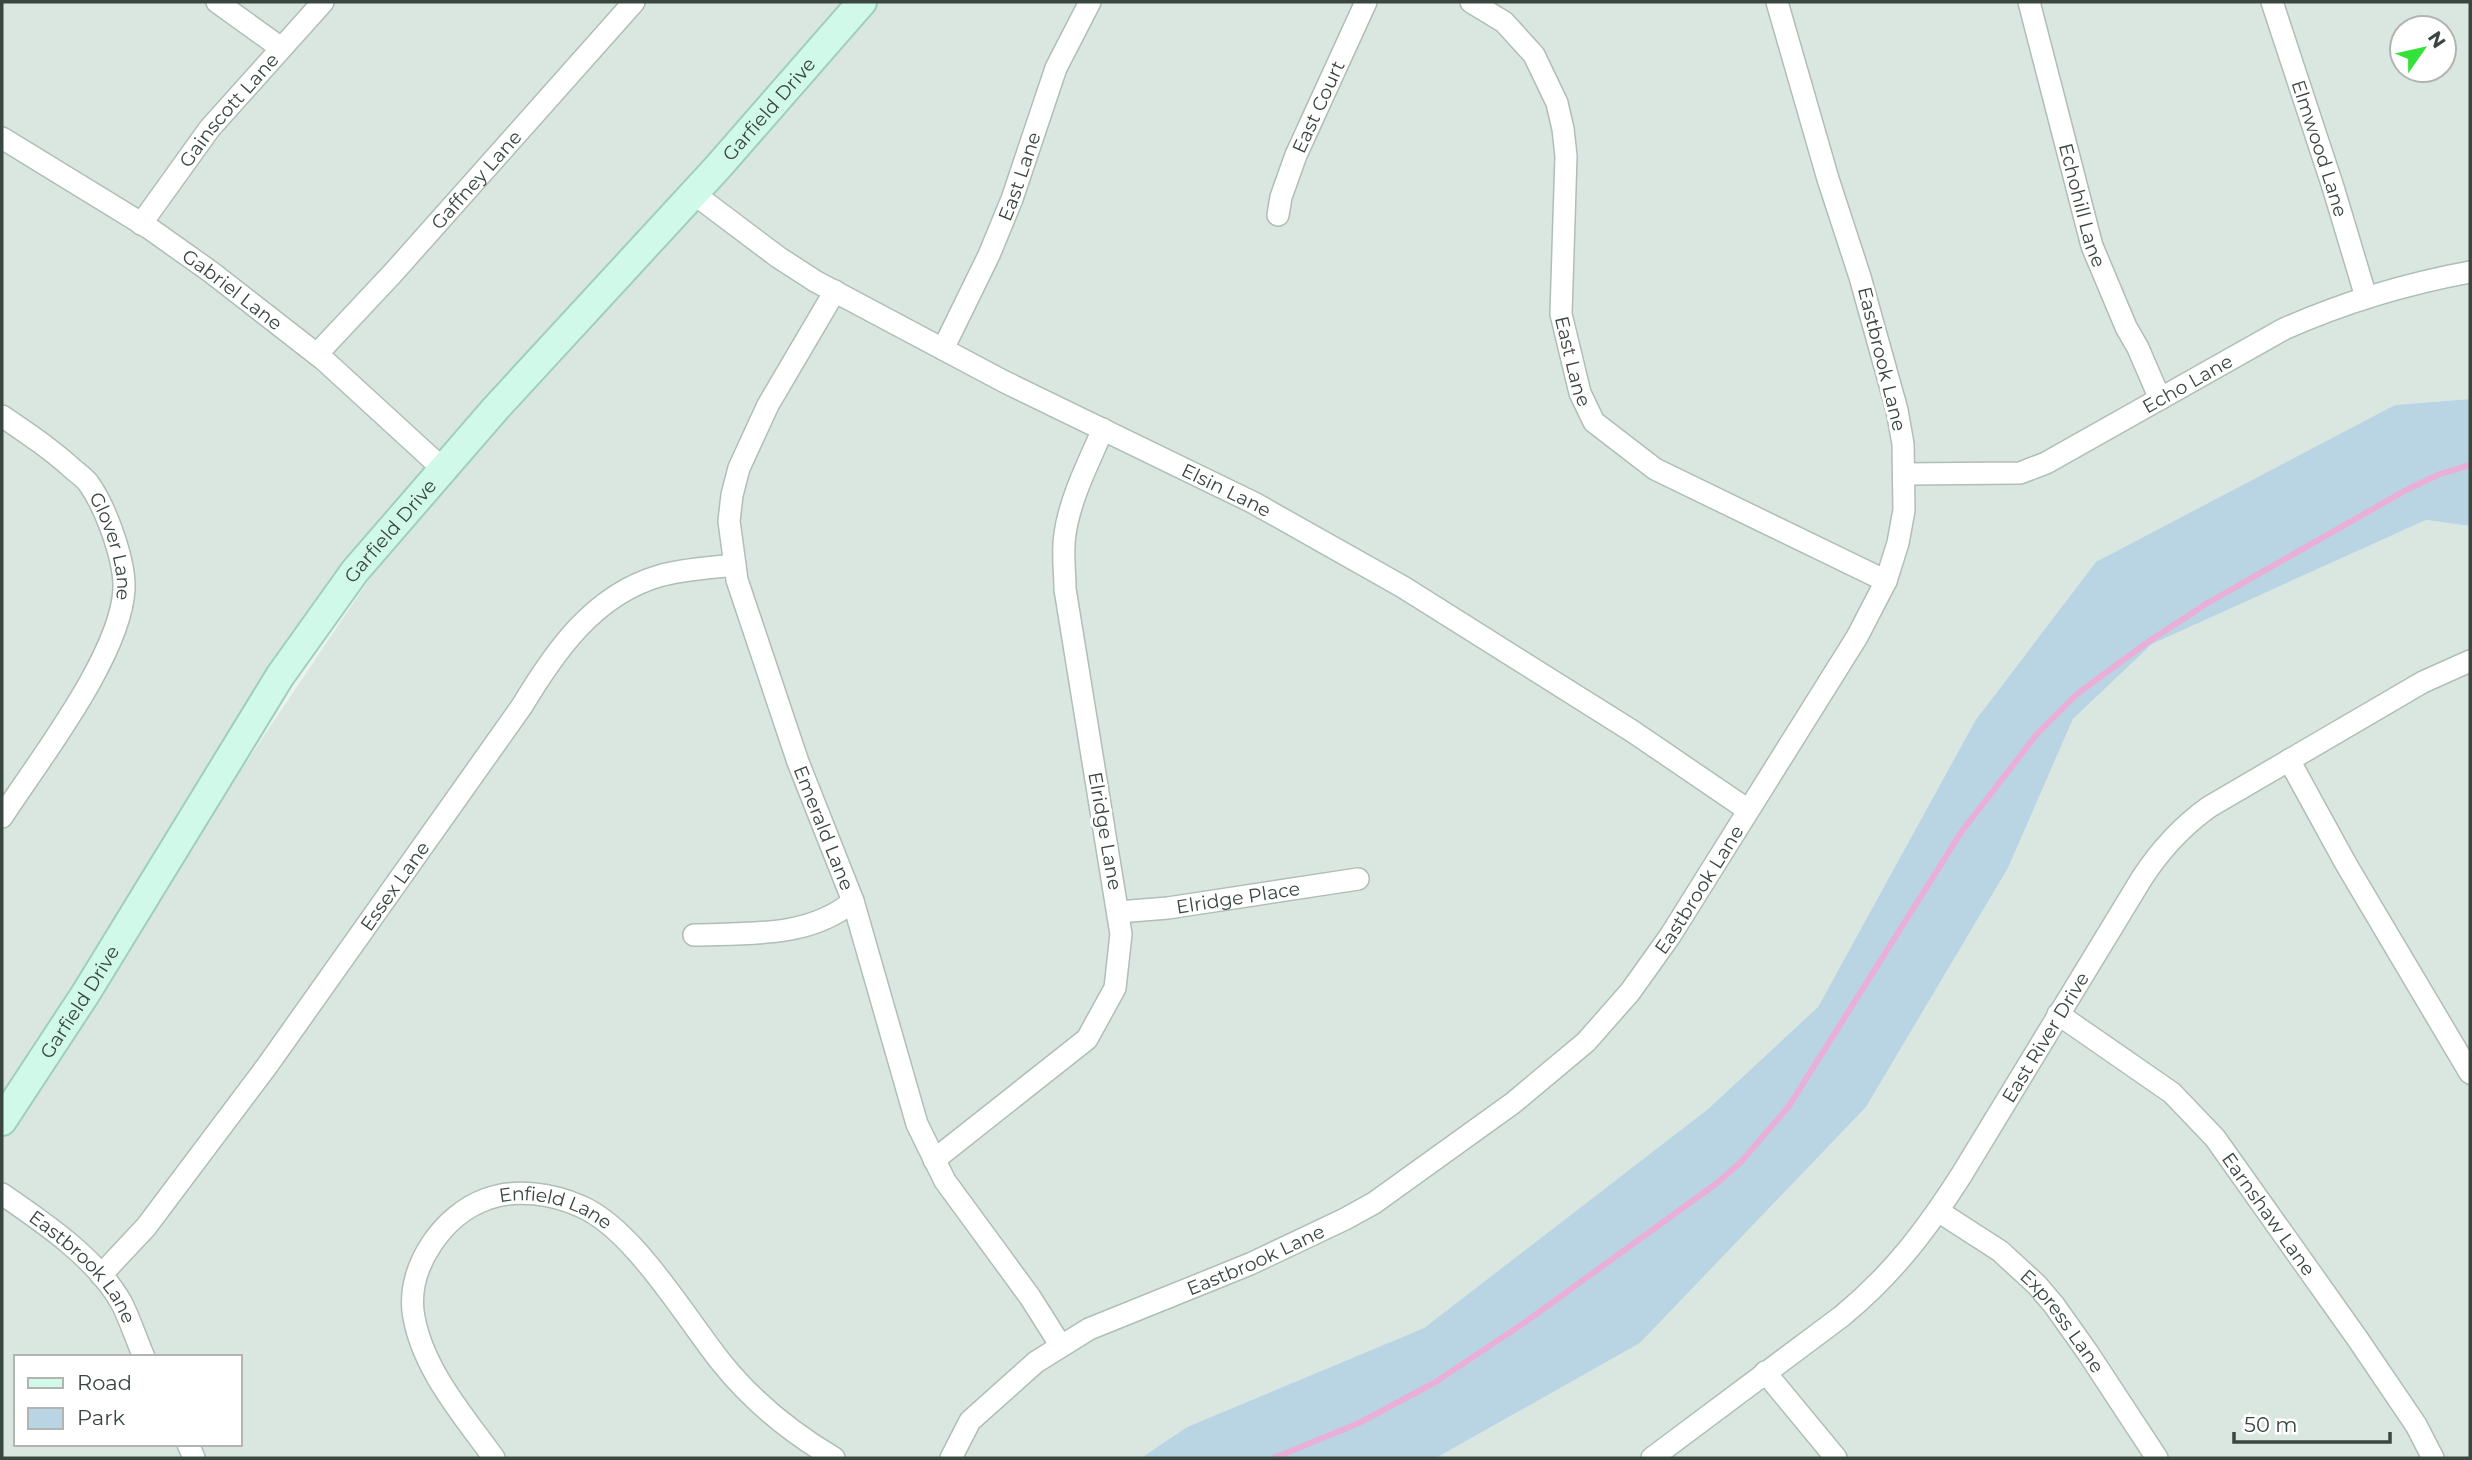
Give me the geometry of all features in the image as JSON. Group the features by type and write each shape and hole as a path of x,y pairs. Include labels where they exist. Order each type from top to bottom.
{"street":[{"path":"217,2 281,48"},
{"name":"Gainscott Lane","path":"141,224 210,128 323,2"},
{"name":"Gaffney Lane","path":"317,354 393,273 634,2"},
{"name":"Garfield Drive","path":"2,1121 86,993 280,676 355,571 496,408 693,193 862,2"},
{"name":"East Lane","path":"943,349 989,255 1012,199 1056,68 1090,2"},
{"name":"East Court","path":"1278,215 1281,197 1296,155 1366,2"},
{"name":"East Lane","path":"1471,2 1504,22 1534,55 1557,103 1566,156 1561,314 1580,393 1594,422 1656,469 1886,581"},
{"name":"Eastbrook Lane","path":"951,1458 970,1421 1027,1370 1061,1346 1120,1316 1250,1264 1345,1219 1413,1175 1538,1084 1586,1042 1630,992 1670,936 1857,637 1886,581 1898,543 1904,510 1903,444 1880,344 1777,2"},
{"name":"Echohill Lane","path":"2029,2 2092,246 2160,399"},
{"name":"Elmwood Lane","path":"2272,2 2366,297"},
{"name":"Gabriel Lane","path":"2,138 149,228 211,272 317,354 443,469"},
{"name":"Elsin Lane","path":"693,193 778,257 835,291 1003,381 1284,518 1403,587 1632,731 1748,810"},
{"name":"Echo Lane","path":"1904,474 2020,473 2072,451 2160,399 2317,314 2423,281 2470,272"},
{"name":"Emerald Lane","path":"835,291 768,405 739,468 729,522 734,565 746,610 798,762 853,901 917,1124 945,1181 1030,1297 1061,1346"},
{"name":"Glover Lane","path":"2,416 49,446 89,484 115,537 122,563 124,589 119,615 97,667 2,817"},
{"name":"Elridge Lane","path":"934,1160 1087,1040 1115,988 1121,934 1065,589 1064,559 1065,533 1072,509 1103,429"},
{"name":"Essex Lane","path":"101,1275 146,1227 267,1066 575,629 607,602 639,583 668,574 734,565"},
{"name":"East River Drive","path":"1652,1458 1869,1293 1897,1265 1938,1211 2142,877 2162,849 2185,824 2209,807 2424,682 2470,661"},
{"path":"2289,761 2392,943 2470,1073"},
{"name":"Elridge Place","path":"1118,912 1168,908 1358,879"},
{"path":"694,935 763,933 810,926 838,914 853,901"},
{"name":"Earnshaw Lane","path":"2058,1014 2172,1093 2215,1138 2357,1338 2416,1425 2433,1458"},
{"name":"Eastbrook Lane","path":"2,1194 95,1266 120,1301 143,1355"},
{"name":"Enfield Lane","path":"494,1458 457,1407 428,1360 413,1311 414,1287 421,1263 432,1243 448,1225 487,1199 512,1194 536,1194 583,1206 602,1219 638,1253 739,1384 802,1438 834,1458"},
{"name":"Express Lane","path":"1938,1211 2000,1251 2037,1285 2088,1353 2157,1458"},
{"path":"1765,1372 1836,1458"}],"shaded area":[{"path":"2,2 2470,2 2470,399 2395,405 1975,721 1818,1007 1708,1109 1424,1328 1187,1427 1141,1458 2,1458 2,1125 436,480 280,676 2,1122"},
{"path":"2426,520 2470,526 2470,1458 1436,1458 1640,1343 1866,1107 2008,868 2073,719 2152,644"}],"green space":[{"path":"2470,399 2470,526 2426,520 2152,644 2073,719 2008,868 1866,1107 1640,1343 1436,1458 1141,1458 1187,1427 1424,1328 1708,1109 1818,1007 1975,721 2096,562 2395,405"}],"waterway":[{"path":"1274,1458 1359,1423 1434,1383 1524,1323 1717,1183 1741,1162 1789,1106 1962,831 2037,734 2077,694 2206,604 2408,489 2440,474 2470,465"}]}
